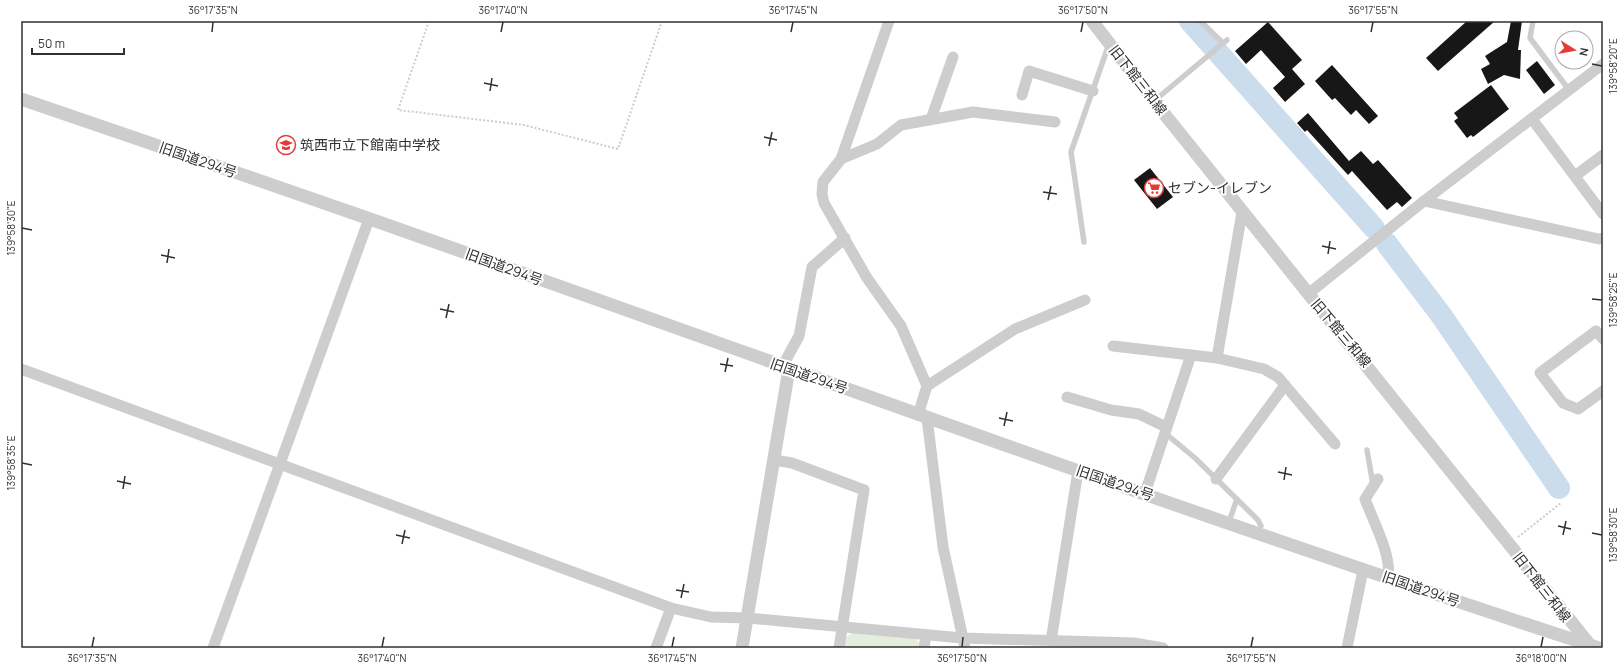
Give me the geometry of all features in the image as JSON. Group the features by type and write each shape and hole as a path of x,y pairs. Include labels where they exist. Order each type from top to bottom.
{"street":[{"path":"889,21 840,159 831,174 823,182 822,194 824,203 867,278 901,326 927,386 923,417 943,547 963,643"},
{"name":"旧下館三和線","path":"1092,21 1242,212 1594,646"},
{"path":"931,119 953,57"},
{"path":"1308,294 1424,201 1603,64"},
{"path":"1022,95 1029,71 1092,91"},
{"name":"旧国道294号","path":"21,99 369,219 1078,471 1145,493 1363,570 1594,646"},
{"path":"840,159 877,144 901,124 974,112 1055,122"},
{"path":"1532,119 1603,214"},
{"path":"1575,176 1603,155"},
{"path":"1424,201 1603,238"},
{"path":"1217,358 1242,212"},
{"path":"213,648 369,219"},
{"path":"742,648 774,460 786,368 799,336 812,267 845,238"},
{"path":"927,386 1015,329 1085,300"},
{"path":"1603,340 1596,331 1540,373 1562,403 1578,409 1603,391"},
{"path":"1112,346 1217,358 1264,369 1278,377 1335,444"},
{"path":"1145,493 1191,355"},
{"path":"21,369 671,608 712,617 748,618 926,635 963,643 1051,640 1163,648"},
{"path":"1216,479 1285,385"},
{"path":"1067,397 1111,410 1139,414 1165,430"},
{"path":"774,460 792,463 864,490 839,648"},
{"path":"1051,640 1078,471"},
{"path":"1375,482 1365,499 1384,546 1389,571 1388,578"},
{"path":"1347,648 1363,570"},
{"path":"656,648 671,608"},
{"path":"924,648 926,635"}],"lane":[{"path":"1154,101 1223,43 1200,21"},
{"path":"1533,21 1530,38 1569,90"},
{"path":"1084,242 1071,152 1109,43"},
{"path":"1165,430 1237,499 1258,520 1261,526"},
{"path":"1367,450 1375,482"},
{"path":"1231,516 1237,499"}],"path":[{"path":"429,21 398,110 524,125 618,149 662,21"},
{"path":"1518,537 1561,503"}],"green space":[{"path":"853,632 911,634 919,643 918,648 844,648 845,638"}],"building":[{"path":"1467,21 1495,21 1438,71 1426,58"},
{"path":"1511,21 1522,21 1518,50 1521,50 1520,79 1504,75 1488,84 1481,69 1490,64 1485,56 1507,42"},
{"path":"1268,22 1302,60 1292,69 1305,84 1285,102 1273,88 1285,77 1261,50 1246,64 1235,51"},
{"path":"1537,61 1555,85 1544,94 1526,70"},
{"path":"1332,65 1378,116 1369,124 1356,110 1351,115 1335,98 1332,100 1315,81"},
{"path":"1491,85 1509,109 1473,137 1471,135 1467,138 1454,121 1458,118 1454,113"},
{"path":"1308,113 1349,161 1361,151 1373,164 1378,160 1412,198 1402,207 1397,202 1387,210 1352,171 1348,175 1307,130 1305,132 1297,123"},
{"name":"セブン-イレブン","path":"1150,168 1173,197 1157,209 1134,180"}],"waterway":[{"path":"1190,21 1374,228"},
{"path":"1387,244 1441,315 1559,488"}],"place":[{"name":"筑西市立下館南中学校","path":"286,145"},
{"name":"セブン-イレブン","path":"1154,188"}]}
